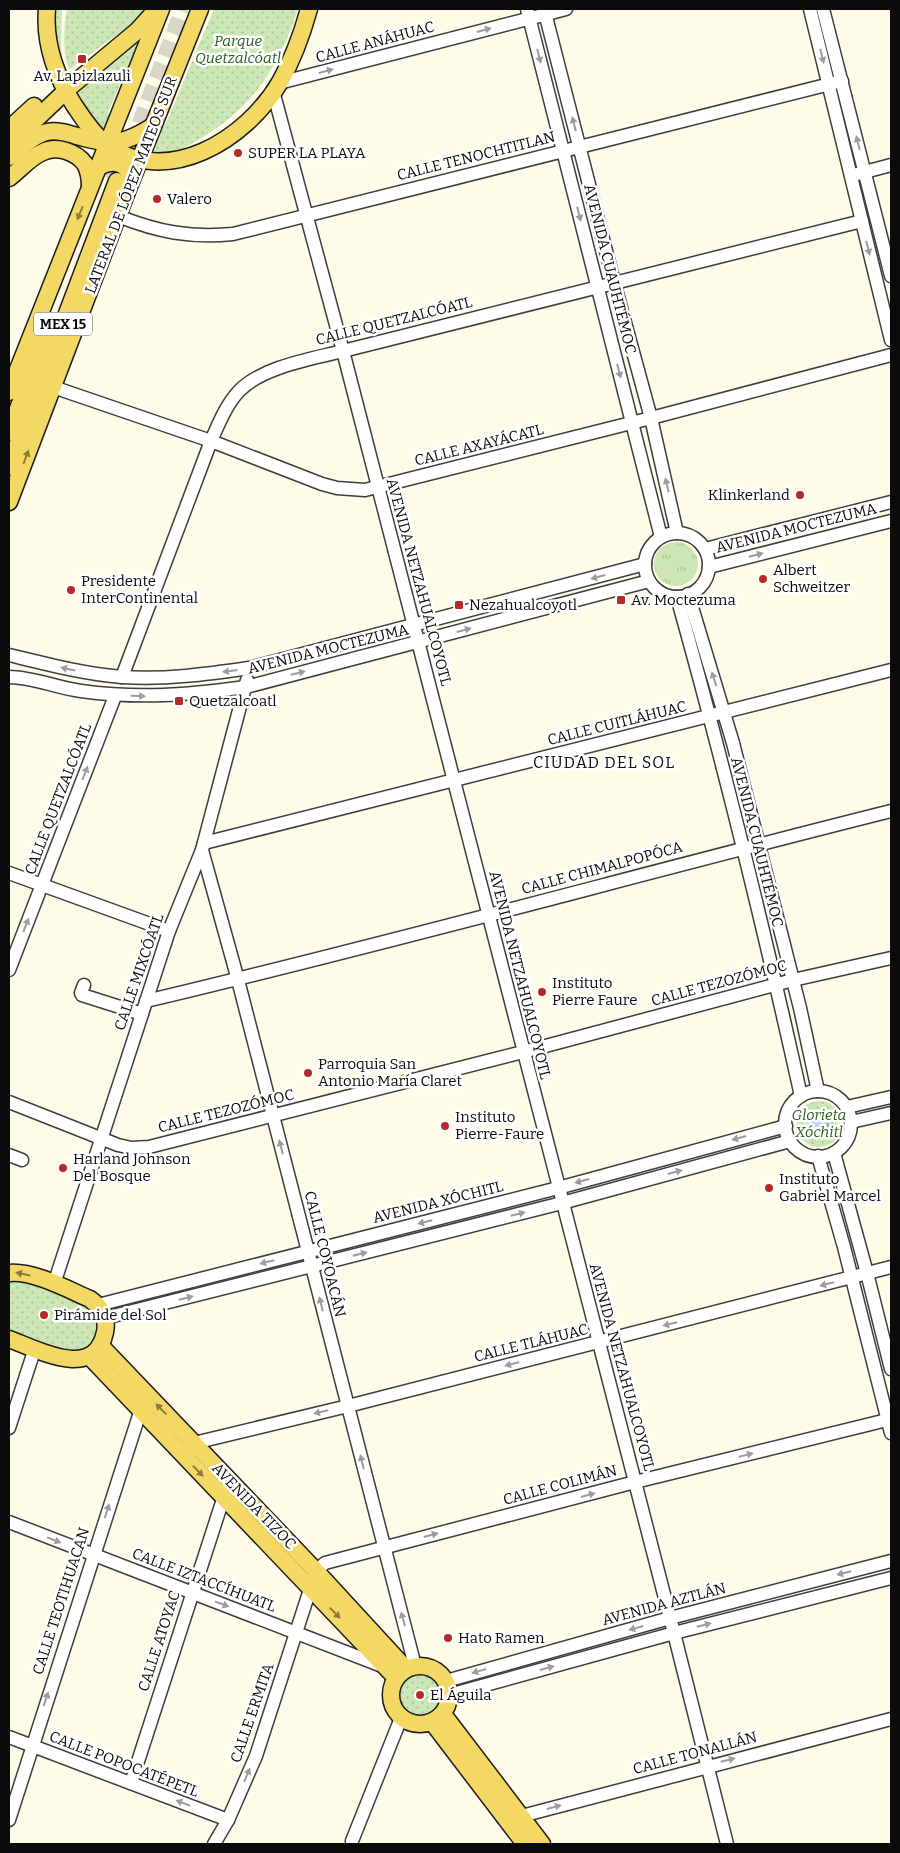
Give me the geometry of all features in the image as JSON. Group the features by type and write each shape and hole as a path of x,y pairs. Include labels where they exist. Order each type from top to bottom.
{"main road":[{"path":"47,9 47,29 54,66 65,90 89,126 106,144"},
{"path":"9,145 65,90 137,31 159,9"},
{"name":"LATERAL DE LÓPEZ MATEOS SUR","path":"9,502 118,216 114,176 106,144 159,9"},
{"name":"LATERAL DE LÓPEZ MATEOS SUR","path":"9,392 90,190 140,159 200,9"},
{"path":"9,158 45,132 62,132 106,144 140,159 166,161 194,156 214,147 235,132 256,113 276,87 299,42 309,9"},
{"path":"9,129 36,104 65,90"},
{"path":"106,144 128,139 153,126"},
{"path":"9,177 29,142"},
{"path":"9,177 40,153 46,150 60,150 74,155 85,164 90,190"},
{"name":"MEX 15","path":"9,432 114,176"},
{"name":"MEX 15","path":"9,468 114,176"},
{"path":"9,1273 15,1272 28,1275 90,1299 101,1312 106,1327 104,1338 94,1351 70,1360 9,1339"},
{"name":"AVENIDA TIZOC","path":"94,1351 146,1393 223,1497 310,1588 401,1670"},
{"name":"AVENIDA TIZOC","path":"94,1351 140,1410 229,1480 316,1571 401,1670"},
{"path":"429,1667 436,1670 448,1688 449,1702 437,1718 419,1725 401,1718 391,1702 391,1689 401,1670 429,1667"},
{"path":"437,1718 514,1818 542,1844"},
{"path":"514,1818 525,1844"}],"street":[{"name":"CALLE ANÁHUAC","path":"276,87 528,14 566,9"},
{"path":"810,9 891,340"},
{"path":"823,9 888,254 891,276"},
{"name":"AVENIDA CUAUHTÉMOC","path":"545,11 614,282 651,418 677,533"},
{"name":"AVENIDA CUAUHTÉMOC","path":"528,14 633,423 660,537"},
{"name":"CALLE TENOCHTITLAN","path":"118,216 173,234 213,236 233,234 842,81"},
{"name":"AVENIDA NETZAHUALCOYOTL","path":"276,87 279,114 343,351 727,1844"},
{"path":"256,113 272,110 279,114"},
{"path":"850,176 891,165"},
{"name":"CALLE QUETZALCÓATL","path":"122,677 224,411 240,390 250,382 273,370 343,351 862,221"},
{"name":"CALLE AXAYÁCATL","path":"53,387 211,441 322,484 352,490 377,488 891,355"},
{"name":"AVENIDA MOCTEZUMA","path":"705,549 891,502"},
{"name":"AVENIDA MOCTEZUMA","path":"709,567 891,521"},
{"path":"677,533 694,537 705,549 709,567 702,584 682,596 667,595 659,591 649,581 645,564 647,552 660,537 677,533"},
{"name":"AVENIDA MOCTEZUMA","path":"9,654 82,672 122,677 189,676 249,668 645,564"},
{"name":"AVENIDA MOCTEZUMA","path":"9,677 21,678 70,690 115,696 191,694 246,686 649,581"},
{"name":"AVENIDA CUAUHTÉMOC","path":"682,596 725,712 793,980 818,1091"},
{"name":"AVENIDA CUAUHTÉMOC","path":"682,596 709,716 776,984 801,1096"},
{"name":"CALLE MIXCÓATL","path":"54,1284 169,931 203,846 246,686 249,668"},
{"name":"CALLE CUITLÁHUAC","path":"203,846 891,670"},
{"name":"CALLE QUETZALCÓATL","path":"9,970 115,696"},
{"name":"CALLE CHIMALPOPÓCA","path":"146,1001 238,980 742,848 891,811"},
{"name":"CALLE COYOACÁN","path":"203,846 384,1548 401,1670"},
{"path":"9,873 169,931"},
{"name":"CALLE TEZOZÓMOC","path":"9,1102 124,1147 149,1147 523,1052 776,984 891,958"},
{"path":"84,985 82,995 142,1014"},
{"path":"818,1091 834,1095 847,1107 851,1122 849,1136 840,1148 834,1153 818,1156 799,1150 790,1141 786,1126 789,1109 801,1096 818,1091"},
{"path":"847,1107 891,1097"},
{"path":"851,1122 891,1113"},
{"name":"AVENIDA XÓCHITL","path":"101,1312 308,1252 558,1188 786,1126"},
{"name":"AVENIDA XÓCHITL","path":"101,1312 312,1266 562,1203 790,1141"},
{"path":"834,1153 891,1369"},
{"path":"9,1155 22,1160"},
{"path":"818,1156 890,1419 891,1433"},
{"name":"CALLE TLÁHUAC","path":"188,1449 348,1406 891,1267"},
{"path":"9,1428 35,1348"},
{"name":"CALLE TEOTIHUACAN","path":"9,1820 31,1746 146,1393"},
{"name":"CALLE COLIMÁN","path":"316,1571 325,1563 635,1482 890,1419"},
{"name":"CALLE ATOYAC","path":"131,1783 229,1480"},
{"name":"CALLE IZTACCÍHUATL","path":"9,1522 296,1633 401,1670"},
{"name":"AVENIDA AZTLÁN","path":"448,1688 670,1618 891,1561"},
{"path":"310,1588 316,1571"},
{"name":"AVENIDA AZTLÁN","path":"448,1688 891,1578"},
{"name":"CALLE ERMITA","path":"214,1844 228,1820 256,1756 310,1588"},
{"path":"352,1841 401,1718"},
{"name":"CALLE TONALLÁN","path":"514,1818 891,1719"},
{"name":"CALLE POPOCATÉPETL","path":"9,1737 228,1820"}],"green space":[{"path":"52,9 62,9 61,49 63,71 53,30"},
{"path":"67,9 145,9 130,25 70,69 67,65 65,50"},
{"name":"Parque Quetzalcóatl","path":"214,9 298,9 282,50 272,68 261,85 234,115 217,128 180,150 161,153 148,149 167,121"},
{"path":"141,36 141,48 131,59 108,112 109,129 106,133 101,132 74,91"},
{"path":"676,542 688,546 694,552 698,564 694,576 688,582 676,586 664,582 658,576 654,564 658,552 664,546"},
{"name":"Glorieta Xóchitl","path":"819,1101 832,1105 838,1111 842,1124 838,1137 832,1143 819,1147 806,1143 800,1137 796,1124 800,1111 806,1105"},
{"path":"21,1279 90,1305 97,1321 96,1335 92,1347 72,1355 9,1332 9,1280"},
{"path":"423,1675 431,1678 437,1684 440,1696 437,1708 431,1714 415,1717 407,1714 401,1708 398,1692 401,1684 407,1678"}],"water":[{"path":"820,1117 828,1125 820,1133 812,1125"}],"tunnel":[{"path":"131,146 183,9"},
{"path":"109,178 119,151"}],"place":[{"name":"Av. Lapizlazuli","path":"82,59"},
{"name":"SUPER LA PLAYA","path":"238,153"},
{"name":"Valero","path":"157,199"},
{"name":"Klinkerland","path":"800,495"},
{"name":"Albert Schweitzer","path":"763,579"},
{"name":"Presidente InterContinental","path":"71,590"},
{"name":"Av. Moctezuma","path":"621,600"},
{"name":"Nezahualcoyotl","path":"459,605"},
{"name":"Quetzalcoatl","path":"179,701"},
{"name":"Instituto Pierre Faure","path":"542,992"},
{"name":"Parroquia San Antonio María Claret","path":"308,1073"},
{"name":"Instituto Pierre-Faure","path":"445,1126"},
{"name":"Harland Johnson Del Bosque","path":"63,1168"},
{"name":"Instituto Gabriel Marcel","path":"769,1188"},
{"name":"Pirámide del Sol","path":"44,1315"},
{"name":"Hato Ramen","path":"448,1638"},
{"name":"El Águila","path":"420,1695"}],"district":[{"name":"CIUDAD DEL SOL","path":"604,762"}]}
